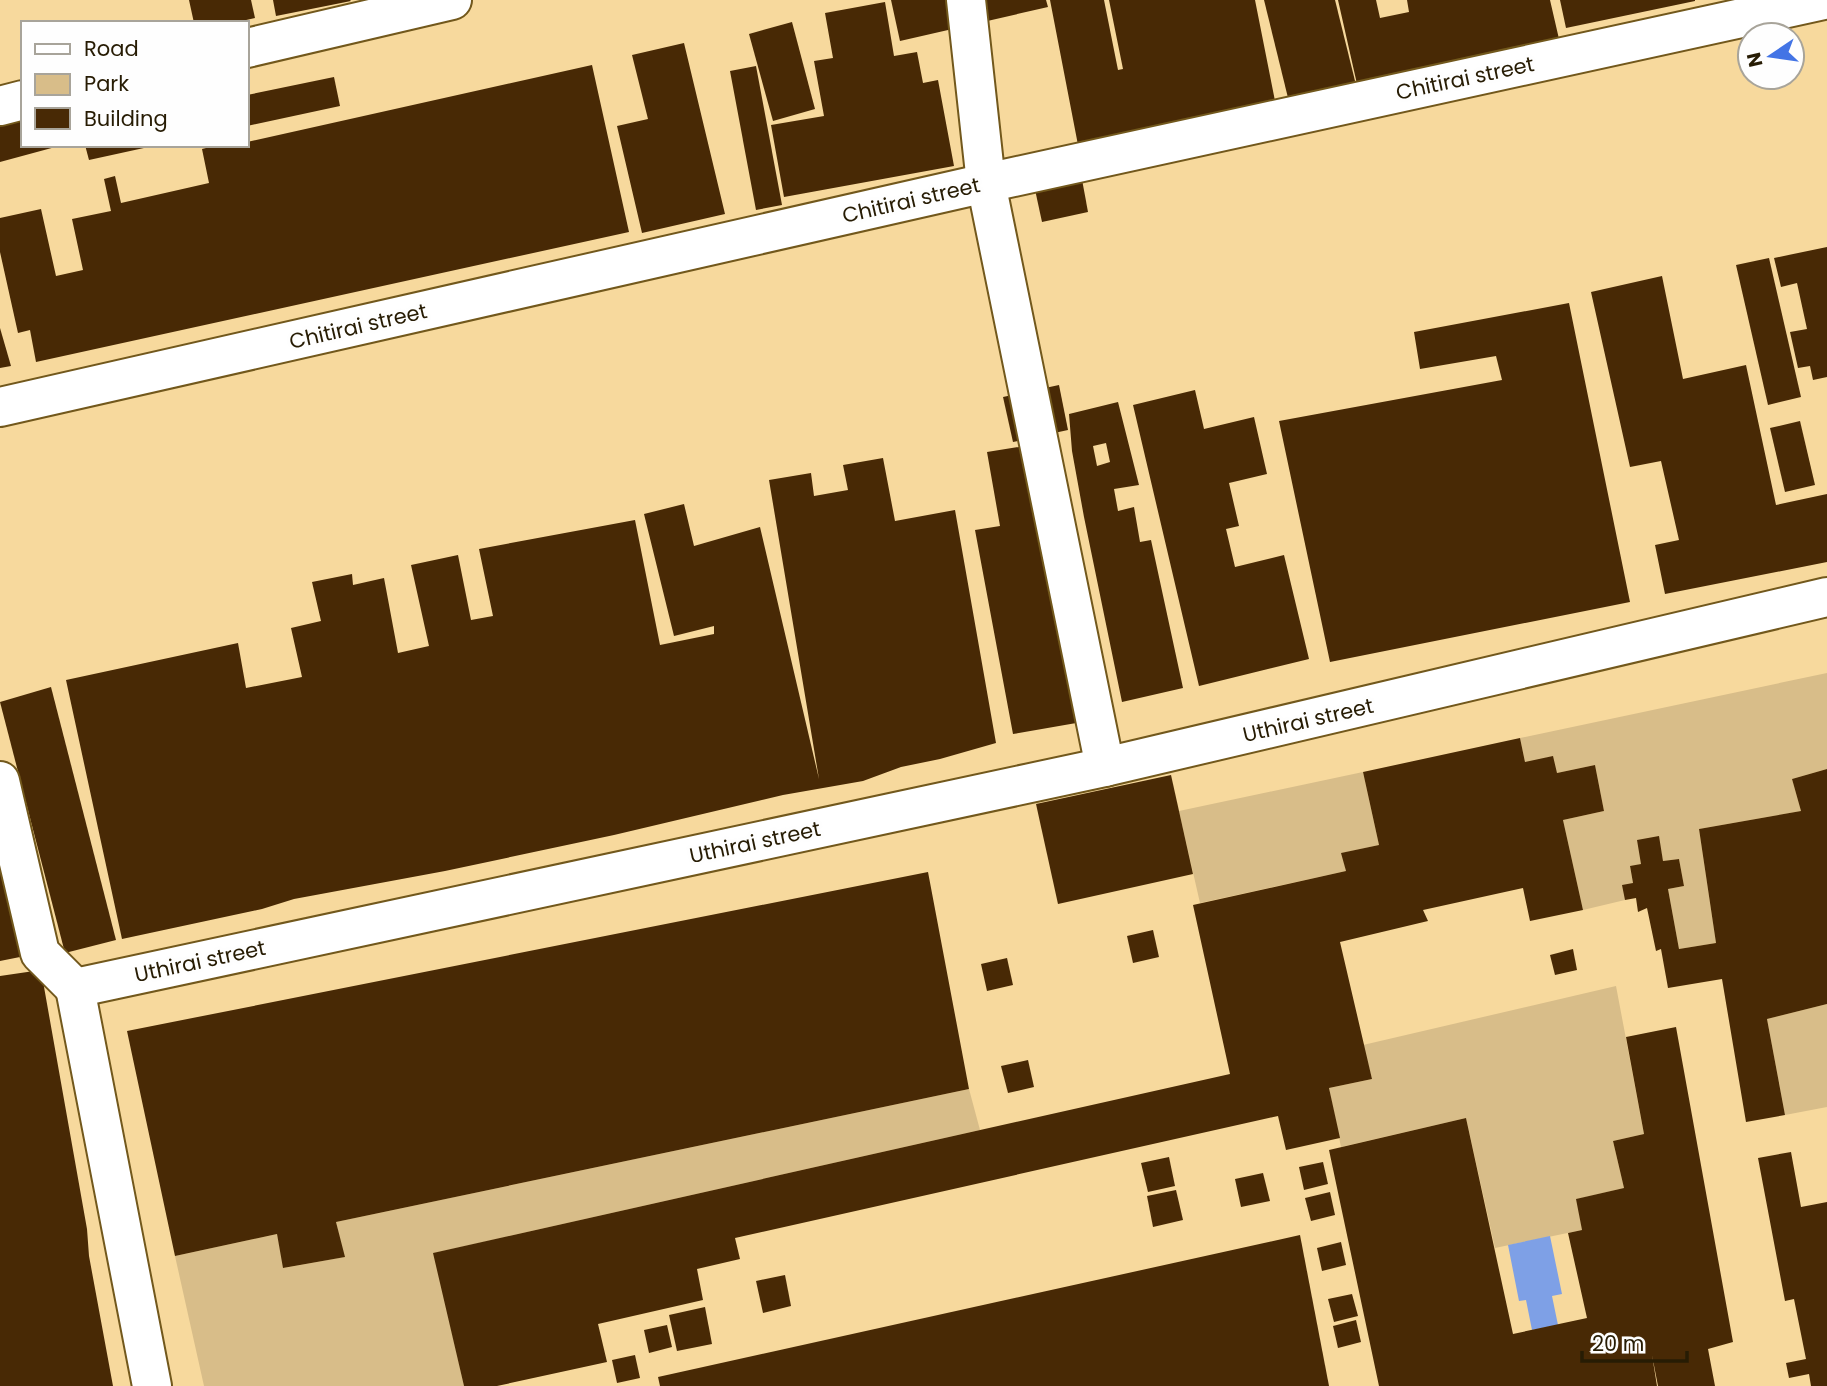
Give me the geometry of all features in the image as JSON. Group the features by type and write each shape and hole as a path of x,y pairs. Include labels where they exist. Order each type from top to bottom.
{"street":[{"path":"248,48 452,0"},
{"path":"966,0 986,183 1105,767"},
{"name":"Chitirai street","path":"0,407 986,183 1824,0"},
{"path":"0,106 21,101"},
{"name":"Uthirai street","path":"75,988 1105,767 1827,597"},
{"path":"0,781 40,953 75,988 152,1386"}],"green space":[{"path":"1827,673 1827,769 1792,779 1801,811 1699,829 1716,943 1679,949 1668,889 1684,886 1679,859 1663,861 1658,837 1641,864 1630,867 1633,883 1625,900 1583,910 1563,820 1604,811 1595,765 1557,773 1525,762 1520,738"},
{"path":"1363,772 1379,845 1342,853 1346,871 1200,903 1179,811"},
{"path":"1616,986 1644,1134 1613,1141 1624,1188 1577,1199 1582,1230 1495,1248 1466,1118 1341,1147 1329,1088 1372,1079 1363,1045"},
{"path":"1827,1004 1827,1107 1785,1115 1767,1019"},
{"path":"969,1089 980,1130 434,1253 464,1386 204,1386 175,1256 277,1234 284,1268 344,1257 336,1222"}],"water":[{"path":"1550,1236 1562,1294 1552,1296 1558,1325 1532,1330 1526,1300 1519,1301 1508,1245"}],"building":[{"path":"189,0 251,0 255,18 242,21 194,21"},
{"path":"273,0 350,0 351,1 276,16"},
{"path":"891,0 1046,0 1048,7 900,41"},
{"path":"1050,0 1104,0 1118,70 1123,69 1109,0 1255,0 1276,106 1078,145"},
{"path":"1264,0 1335,0 1357,89 1290,106"},
{"path":"1338,0 1376,0 1380,18 1409,12 1407,0 1550,0 1559,39 1357,84"},
{"path":"1560,0 1695,0 1695,1 1566,28"},
{"path":"885,2 894,56 917,52 923,83 938,80 954,166 784,197 771,125 824,116 814,61 833,58 825,13"},
{"path":"792,22 815,109 773,121 749,34"},
{"path":"684,43 725,214 642,233 617,126 648,119 632,55"},
{"path":"592,65 629,232 36,362 30,330 18,333 0,252 0,218 41,209 56,276 83,270 72,219 111,211 104,179 115,176 121,203 209,183 202,149 248,147 248,142"},
{"path":"756,66 782,205 756,210 730,71"},
{"path":"334,77 340,106 248,126 248,95"},
{"path":"21,117 21,147 55,147 0,162 0,122"},
{"path":"86,147 148,147 89,160"},
{"path":"1081,174 1088,212 1042,222 1034,185"},
{"path":"1827,247 1827,377 1813,380 1810,366 1798,368 1790,332 1807,329 1797,283 1781,287 1774,258"},
{"path":"1769,258 1801,397 1768,405 1736,265"},
{"path":"1662,276 1683,379 1746,365 1776,505 1827,494 1827,562 1665,594 1655,545 1679,540 1661,461 1630,467 1591,292"},
{"path":"1569,303 1630,602 1330,662 1279,421 1502,380 1496,356 1420,369 1414,332"},
{"path":"0,328 11,366 0,368"},
{"path":"1059,385 1068,430 1013,442 1003,397"},
{"path":"1195,390 1204,429 1254,417 1267,474 1229,483 1239,526 1226,529 1235,567 1284,555 1309,659 1199,686 1133,405"},
{"path":"1118,402 1139,485 1114,489 1118,511 1134,507 1140,542 1151,540 1183,688 1122,702 1084,517 1072,451 1069,414","holes":["1106,443 1110,462 1097,466 1093,446"]},
{"path":"1800,421 1815,485 1785,492 1770,428"},
{"path":"1031,445 1082,722 1013,734 975,530 1000,526 987,452"},
{"path":"883,458 895,521 955,510 996,743 901,767 863,781 783,795 445,871 294,899 262,909 122,939 66,680 238,643 246,688 302,677 291,628 321,621 312,582 352,574 353,585 384,578 398,653 429,646 411,565 458,555 471,620 493,616 479,549 635,520 660,645 714,634 714,626 674,636 644,514 684,504 694,546 760,527 819,779 769,480 811,473 814,496 848,490 843,465"},
{"path":"51,687 116,940 65,953 0,702"},
{"path":"1520,738 1525,762 1553,756 1557,773 1595,765 1604,811 1563,820 1583,910 1530,921 1523,888 1423,910 1428,921 1340,942 1372,1079 1329,1088 1340,1138 1286,1150 1278,1116 735,1238 740,1259 697,1269 703,1300 598,1324 607,1362 497,1386 464,1386 433,1253 1230,1074 1193,905 1346,871 1341,853 1379,845 1363,772"},
{"path":"1827,769 1827,1004 1767,1019 1785,1115 1746,1122 1722,979 1668,988 1661,949 1656,951 1647,908 1638,912 1636,898 1625,900 1622,885 1633,883 1630,866 1641,864 1637,840 1659,836 1663,861 1679,859 1684,886 1668,889 1679,949 1716,943 1699,829 1801,811 1792,779"},
{"path":"1171,775 1193,874 1058,904 1036,804"},
{"path":"0,831 35,954 0,961"},
{"path":"928,872 969,1089 336,1222 345,1257 283,1268 277,1234 175,1256 127,1031"},
{"path":"1153,930 1159,957 1133,963 1127,936"},
{"path":"1573,949 1577,970 1555,975 1550,955"},
{"path":"1007,958 1013,985 987,991 981,964"},
{"path":"41,970 113,1386 0,1386 0,976"},
{"path":"1676,1027 1733,1342 1708,1349 1715,1386 1658,1386 1652,1355 1657,1386 1379,1386 1329,1150 1466,1118 1513,1334 1587,1318 1568,1233 1582,1230 1576,1199 1624,1188 1613,1141 1644,1134 1626,1037"},
{"path":"1028,1060 1034,1087 1008,1093 1001,1066"},
{"path":"1791,1152 1801,1207 1827,1202 1827,1386 1811,1386 1809,1374 1789,1378 1786,1363 1806,1359 1794,1299 1785,1301 1758,1158"},
{"path":"1169,1157 1175,1186 1148,1192 1141,1163"},
{"path":"1323,1162 1328,1184 1304,1190 1299,1167"},
{"path":"1263,1173 1270,1201 1241,1207 1235,1179"},
{"path":"1176,1190 1183,1220 1153,1227 1147,1196"},
{"path":"1330,1192 1335,1215 1311,1221 1305,1198"},
{"path":"1300,1235 1329,1386 660,1386 658,1377"},
{"path":"1341,1242 1346,1265 1322,1271 1317,1248"},
{"path":"785,1275 791,1306 763,1313 756,1281"},
{"path":"1352,1294 1358,1316 1334,1322 1328,1299"},
{"path":"705,1307 712,1344 677,1351 669,1315"},
{"path":"1356,1320 1361,1342 1338,1348 1333,1326"},
{"path":"667,1325 672,1347 649,1353 644,1330"},
{"path":"635,1355 640,1378 617,1383 612,1360"}]}
